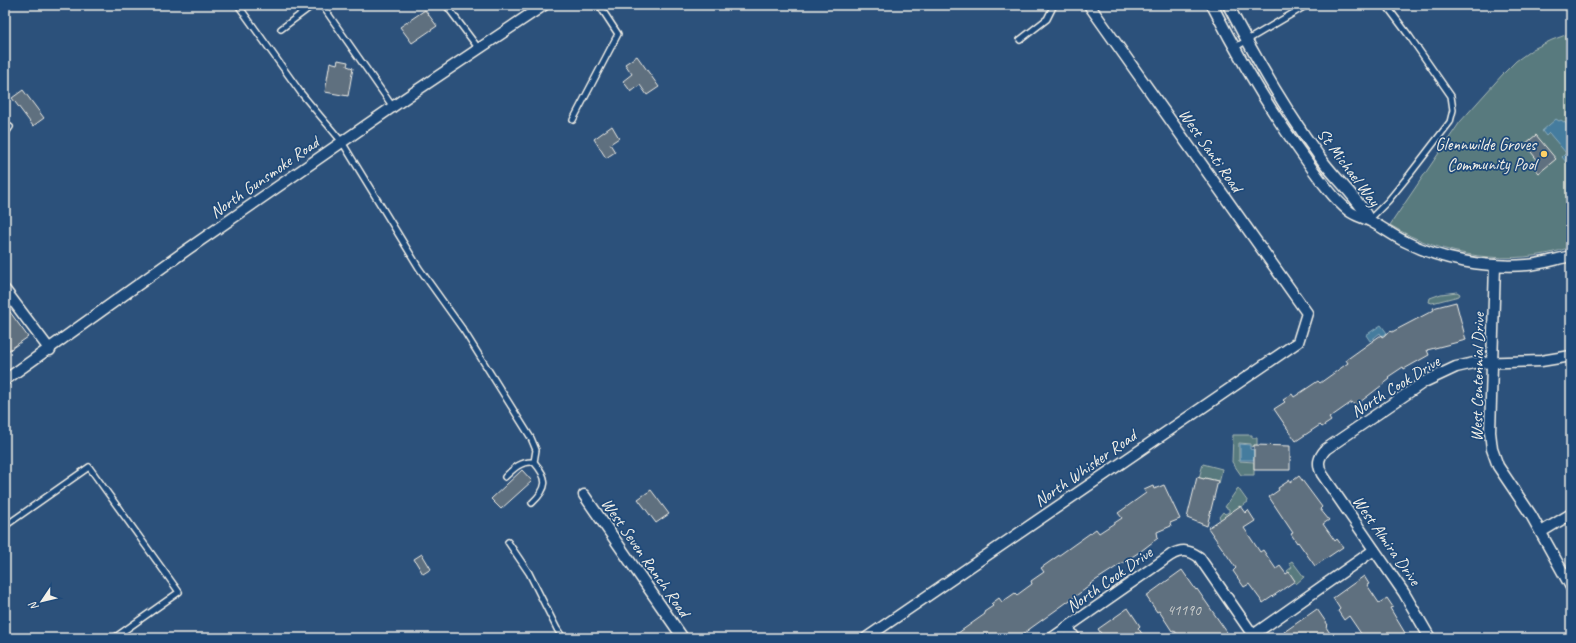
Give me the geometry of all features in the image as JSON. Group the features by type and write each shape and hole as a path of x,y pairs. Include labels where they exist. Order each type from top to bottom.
{"street":[{"name":"North Gunsmoke Road","path":"5,380 50,350 188,249 393,107 544,5"},
{"name":"West Santi Road","path":"1089,5 1307,313"},
{"name":"St Michael Way","path":"1212,5 1234,48 1272,111 1328,189 1348,210 1357,216 1369,220"},
{"name":"St Michael Way","path":"1228,5 1276,92 1319,157 1363,209 1369,220"},
{"path":"1369,220 1404,241 1447,259 1495,265 1527,265 1571,256"},
{"name":"West Centennial Drive","path":"1495,265 1490,432 1492,449 1498,466 1541,532 1571,587"},
{"path":"5,290 50,350"},
{"name":"North Whisker Road","path":"866,638 1298,342 1307,313"},
{"name":"North Cook Drive","path":"1318,460 1326,449 1433,377 1456,367 1474,363 1541,361 1571,356"},
{"name":"West Almira Drive","path":"1318,460 1319,468 1322,474 1404,593 1430,638"},
{"name":"West Seven Ranch Road","path":"584,495 683,638"},
{"path":"1541,532 1571,514"},
{"name":"North Cook Drive","path":"1052,638 1171,554 1185,550 1193,552 1199,557 1254,636"},
{"path":"1254,636 1374,550"},
{"path":"1067,627 1075,638"}],"lane":[{"path":"238,5 301,93 342,142 419,268 464,331 531,438 536,450 534,462"},
{"path":"281,29 313,5"},
{"path":"322,5 393,107"},
{"path":"446,5 479,49"},
{"path":"573,120 618,34 599,5"},
{"path":"1020,40 1047,19 1054,5"},
{"path":"1234,48 1307,5"},
{"path":"1369,220 1388,201 1450,122 1453,110 1451,96 1410,36 1386,5"},
{"path":"5,134 10,127"},
{"path":"505,477 525,462 534,462 540,469 545,479 544,488 540,496 532,503"},
{"path":"5,526 89,467 179,592 114,638"},
{"path":"508,542 529,573 563,638"}],"green space":[{"path":"1563,5 1571,5 1571,19 1566,11"},
{"path":"1571,33 1571,247 1525,257 1501,258 1478,256 1455,252 1432,245 1390,225 1460,122 1503,74 1516,61 1533,49"},
{"path":"1457,292 1460,294 1459,296 1432,303 1429,302 1430,298 1441,294"},
{"path":"1233,435 1252,435 1252,438 1257,438 1257,445 1251,447 1251,444 1239,443 1239,461 1254,462 1254,475 1241,475 1232,462"},
{"path":"1203,464 1222,469 1219,484 1217,484 1218,481 1199,478"},
{"path":"1238,488 1248,502 1221,520 1219,517 1223,512 1225,514 1229,512 1229,509 1225,507"},
{"path":"1292,561 1304,577 1296,584 1287,571 1292,567 1289,563"}],"water":[{"path":"1556,119 1559,121 1561,120 1571,127 1571,159 1567,163 1562,157 1566,153 1549,133 1546,136 1542,131"},
{"path":"1381,325 1387,333 1382,336 1380,333 1370,341 1366,335"},
{"path":"1240,444 1250,445 1250,449 1254,450 1254,460 1240,460"}],"building":[{"path":"425,10 437,26 412,43 400,27"},
{"path":"637,56 659,87 647,95 640,85 631,92 623,81 632,74 625,64"},
{"path":"338,60 348,62 347,66 353,68 348,96 325,92 330,62 337,64"},
{"path":"23,90 44,118 33,126 12,98"},
{"path":"612,126 619,138 610,144 615,152 606,158 594,139"},
{"name":"Glennwilde Groves Community Pool","path":"1536,135 1556,159 1539,173 1533,166 1538,161 1525,144"},
{"path":"1456,302 1466,340 1427,350 1429,355 1404,369 1403,367 1388,377 1390,379 1355,406 1352,402 1329,418 1331,421 1322,427 1320,425 1296,441 1274,409 1285,402 1283,400 1292,394 1294,397 1318,381 1320,383 1348,363 1346,360 1381,335 1382,337 1391,331 1392,332 1434,310 1433,308"},
{"path":"5,305 28,337 5,353"},
{"path":"1254,445 1290,446 1290,470 1254,470"},
{"path":"522,470 532,481 501,509 491,499"},
{"path":"1299,476 1322,507 1320,509 1329,520 1323,524 1335,541 1337,539 1343,547 1315,566 1291,534 1293,533 1269,497 1279,490 1278,488 1290,480 1290,483"},
{"path":"1197,477 1218,481 1207,526 1187,518"},
{"path":"1164,485 1180,519 1170,523 1171,526 1157,532 1158,538 1141,551 1090,584 1091,585 1017,638 951,638 985,614 984,612 993,606 991,604 999,598 1002,602 1015,593 1017,595 1032,584 1031,581 1044,572 1041,568 1096,529 1099,533 1122,518 1118,513 1146,493 1144,490 1153,486 1154,489"},
{"path":"651,490 669,514 656,523 638,499"},
{"path":"1240,506 1245,513 1248,510 1255,521 1244,528 1260,552 1263,550 1276,569 1280,566 1286,574 1289,572 1295,581 1263,603 1249,584 1244,587 1233,571 1236,568 1208,528"},
{"path":"422,554 431,569 423,574 414,559"},
{"path":"1182,570 1231,638 1180,638 1174,630 1172,631 1159,611 1157,612 1146,596"},
{"path":"1364,576 1369,584 1367,585 1379,603 1387,598 1393,607 1390,608 1408,638 1364,638 1349,616 1344,620 1338,611 1340,609 1333,598"},
{"path":"1128,608 1140,626 1138,628 1145,638 1104,638 1098,629"},
{"path":"1317,609 1328,625 1326,627 1333,638 1288,638 1284,632"}],"place":[{"name":"Glennwilde Groves Community Pool","path":"1544,154"}]}
